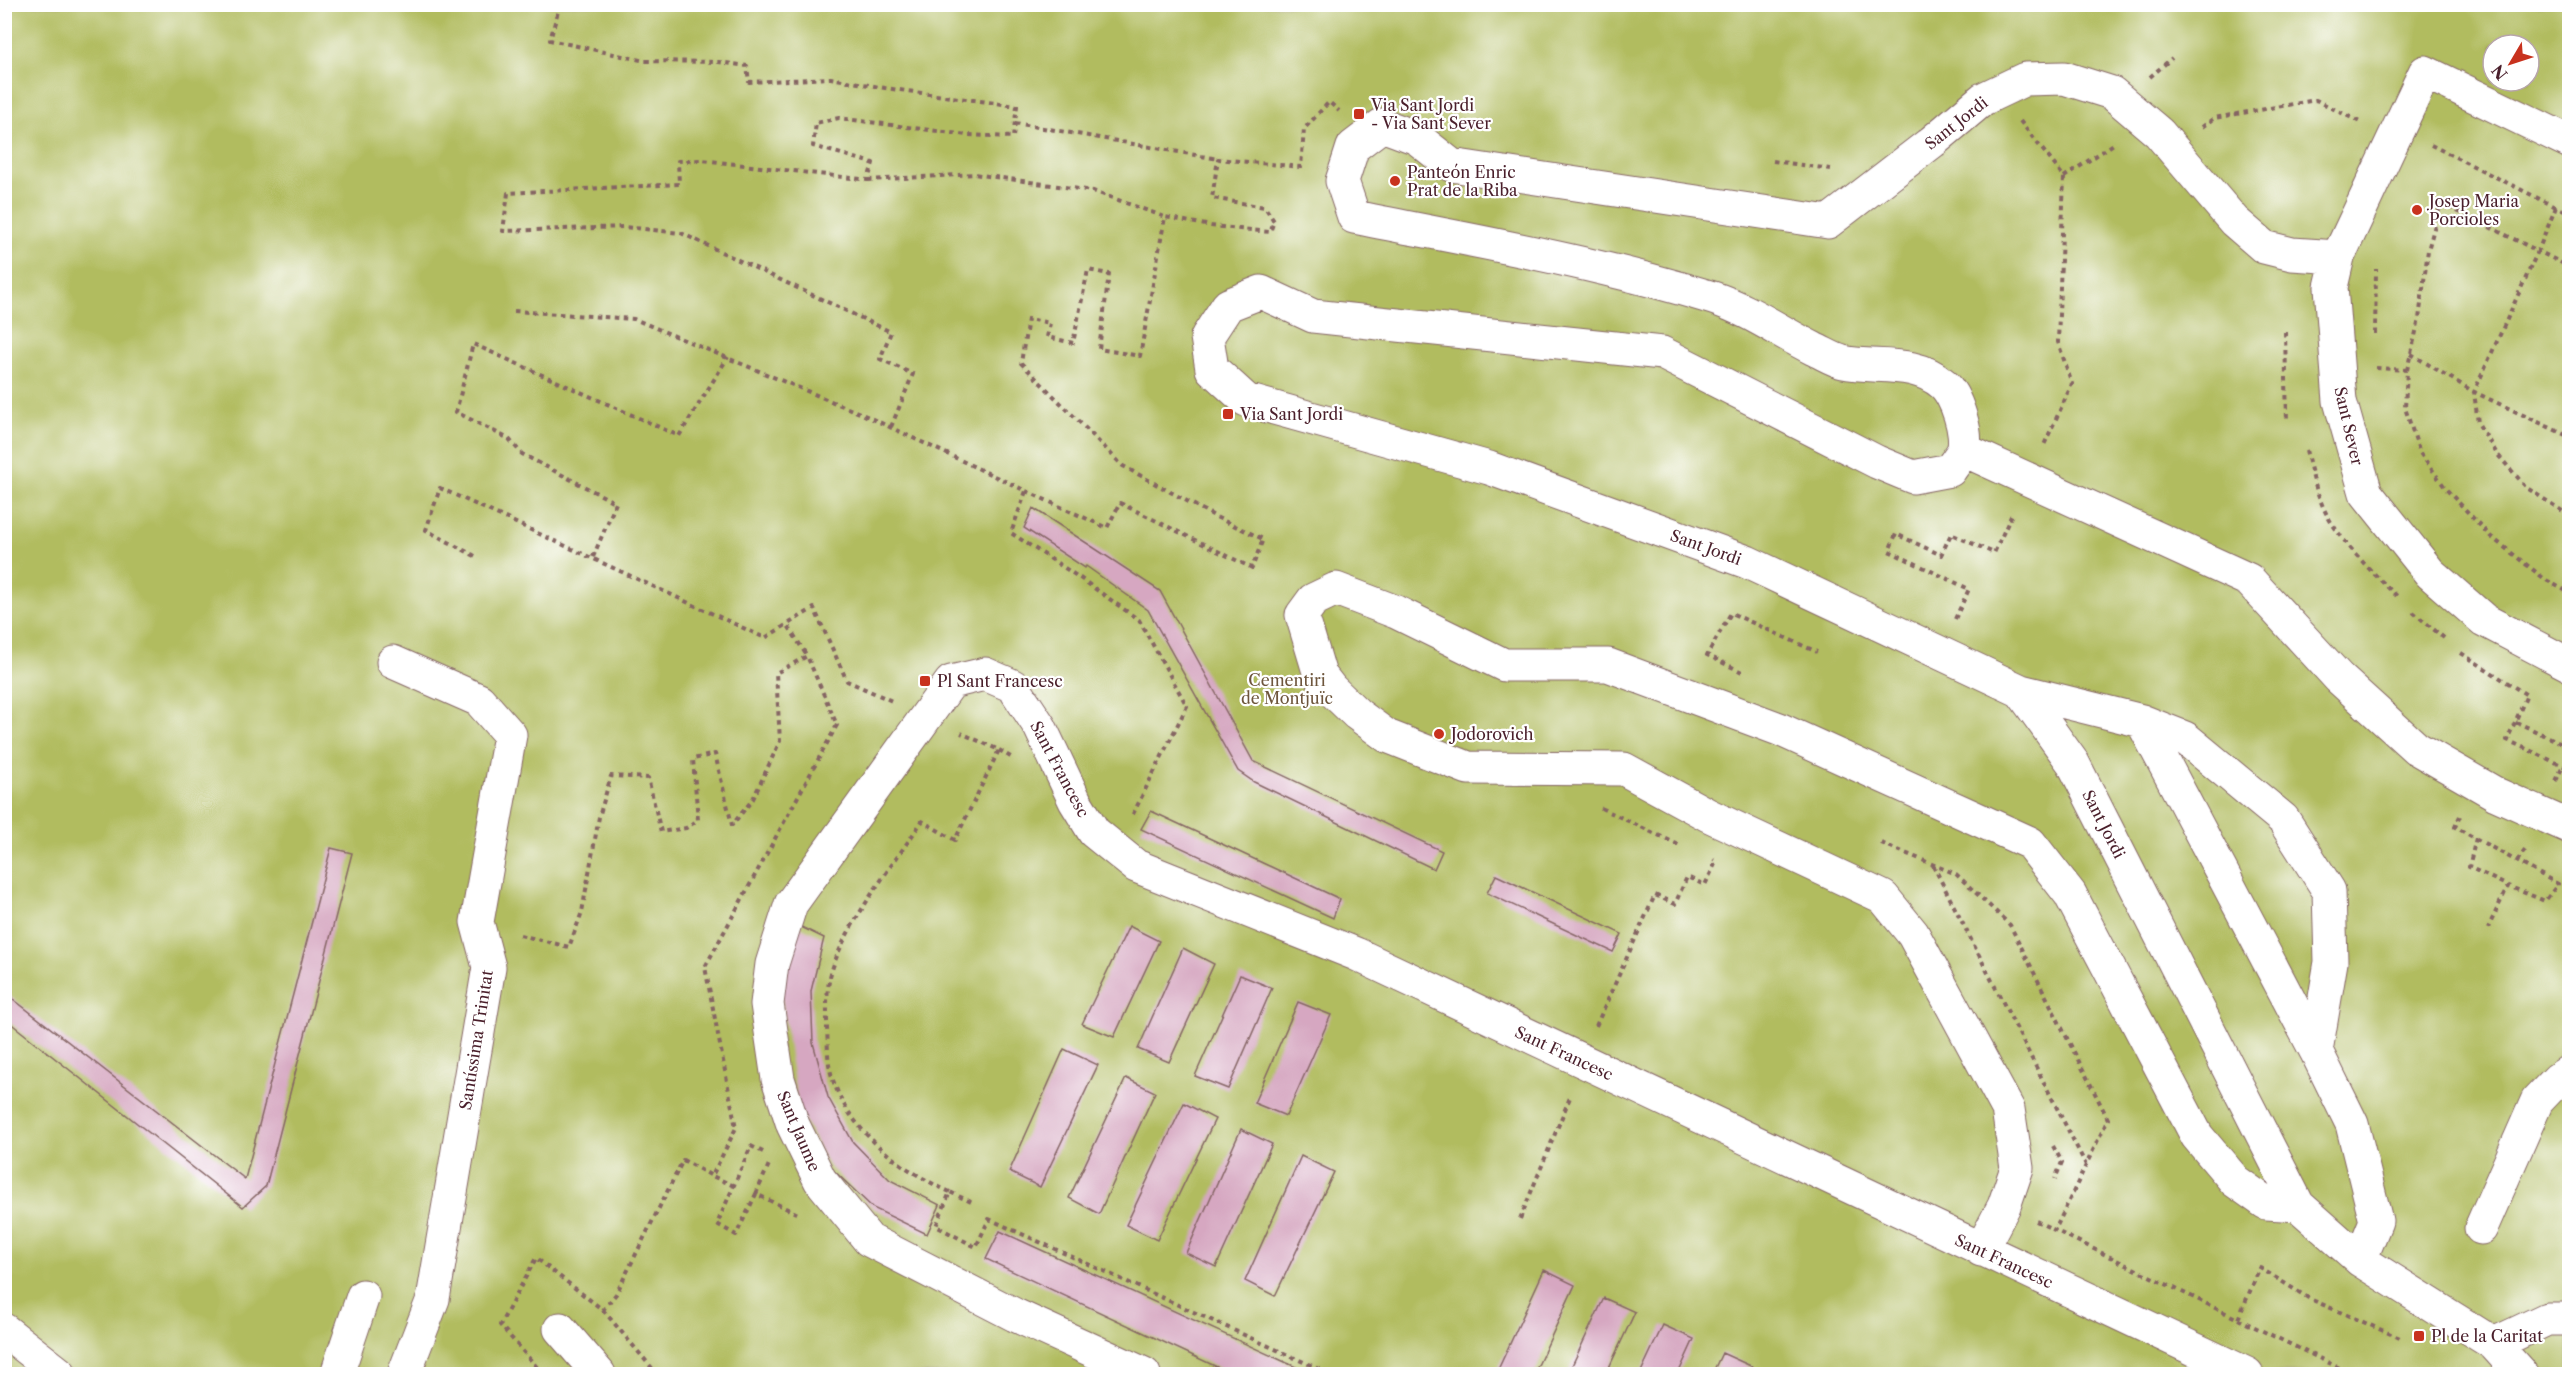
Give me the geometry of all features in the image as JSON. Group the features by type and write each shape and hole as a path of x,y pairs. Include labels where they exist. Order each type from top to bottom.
{"lane":[{"name":"Sant Sever","path":"2570,142 2425,72 2338,257 2331,287 2340,401 2366,493 2430,573 2484,620 2570,665"},
{"name":"Sant Jordi","path":"2298,1205 2073,763 2021,692 1747,562 1489,468 1246,400 1212,369 1207,337 1228,305 1261,292 1313,316 1662,352 1877,462 1913,477 1950,470 1964,450 1961,411 1944,384 1915,368 1842,362 1756,316 1716,299 1669,286 1534,254 1354,217 1342,181 1353,147 1382,125 1417,138 1451,165 1828,222 1932,142 1983,99 2025,79 2064,78 2112,93 2159,133 2234,221 2264,247 2292,254 2338,257"},
{"path":"1964,450 2249,580 2339,678 2416,748 2496,794 2570,827"},
{"path":"1981,1250 2004,1206 2017,1168 2008,1109 1913,934 1883,897 1708,815 1624,769 1468,768 1387,736 1357,714 1320,675 1302,615 1313,600 1336,589 1396,612 1504,665 1608,665 1792,734 2030,843 2070,894 2197,1136 2235,1181 2266,1203 2298,1205 2360,1260 2494,1344 2520,1374"},
{"name":"Santíssima Trinitat","path":"393,662 479,700 510,735 477,922 489,968 433,1299 404,1374"},
{"name":"Sant Francesc","path":"951,681 985,674 1014,687 1040,727 1075,801 1094,832 1136,866 1356,954 2247,1374"},
{"name":"Sant Jaume","path":"951,681 791,904 772,964 767,1004 778,1079 793,1125 820,1180 869,1240 1015,1314 1144,1374"},
{"path":"2021,692 2142,721 2185,738 2283,819 2330,891 2331,962 2316,1051"},
{"path":"2142,721 2316,1051 2352,1124 2376,1221 2360,1260"},
{"path":"2481,1228 2537,1101 2558,1079 2570,1071"},
{"path":"337,1374 363,1296"},
{"path":"2494,1344 2547,1319 2570,1319"},
{"path":"560,1329 599,1374"},
{"path":"4,1330 60,1374"}],"path":[{"path":"560,4 550,40 645,60 719,62 747,66 749,82 831,78 885,88 1017,106 1013,137 967,135 839,118 816,123 813,146 873,163 868,180"},
{"path":"2161,68 2172,58"},
{"path":"2194,133 2214,118 2316,100 2337,109"},
{"path":"1015,123 1218,159 1301,168 1304,129 1320,110"},
{"path":"2023,125 2064,177 2058,342 2072,384 2051,429"},
{"path":"2424,151 2430,144 2570,214"},
{"path":"2064,177 2110,146"},
{"path":"891,427 913,374 880,359 891,332 681,233 625,227 503,231 508,193 679,184 678,161 702,160 868,180 974,174 1093,191 1166,217 1211,226 1270,232 1274,221 1265,207 1212,198 1218,159"},
{"path":"1773,161 1812,166"},
{"path":"2570,267 2440,203 2428,250 2419,318 2407,370 2405,408 2420,453 2440,481 2490,536 2546,580 2570,593"},
{"path":"2556,207 2474,392 2478,423 2497,454 2527,488 2568,515 2570,508"},
{"path":"514,311 634,319 891,427 1107,528 1120,503 1252,568 1263,539 1218,518 1123,466 1021,363 1028,319 1050,323 1047,337 1073,343 1088,270 1109,274 1099,349 1140,356 1166,217"},
{"path":"2374,344 2376,260"},
{"path":"2285,332 2287,422"},
{"path":"593,557 616,503 522,454 509,440 456,412 473,344 679,436 728,357"},
{"path":"2411,354 2474,392 2570,437"},
{"path":"2375,362 2376,370 2407,370"},
{"path":"2306,450 2313,479"},
{"path":"475,556 426,530 440,488 765,638 814,608 847,681 898,703"},
{"path":"1026,491 1011,533 1139,620 1187,705 1143,798"},
{"path":"1958,614 1969,589 1889,551 1896,534 1941,555 1951,534 1994,553 2017,504"},
{"path":"1745,674 1707,655 1731,613 1817,652"},
{"path":"516,927 516,934 569,947 582,912 599,817 612,776 648,778 661,832 686,828 698,820 693,759 716,754 732,825 753,799 780,741 776,673 807,656 787,624"},
{"path":"2569,746 2516,722 2507,740 2570,769"},
{"path":"971,1203 905,1169 874,1141 844,1106 830,1068 827,1017 830,974 850,930 922,821 955,840 992,762"},
{"path":"2558,776 2563,766"},
{"path":"1599,807 1685,848"},
{"path":"2456,826 2559,884 2545,901 2469,867 2476,838"},
{"path":"1881,843 1956,874 2010,925 2108,1119 2055,1230"},
{"path":"2517,861 2526,849"},
{"path":"1603,1007 1655,895 1675,904 1687,877 1705,885 1716,862 1706,857"},
{"path":"1933,865 2086,1166"},
{"path":"2488,928 2508,886"},
{"path":"1520,1219 1569,1101"},
{"path":"751,1146 772,1156 756,1194 736,1235 717,1224 751,1146"},
{"path":"603,1310 616,1294 683,1160 712,1176"},
{"path":"950,1192 936,1226 976,1246 989,1219 1330,1374"},
{"path":"756,1194 807,1219"},
{"path":"2039,1214 2036,1221 2352,1374"},
{"path":"543,1374 500,1325 536,1258 603,1310 657,1374"},
{"path":"2238,1319 2260,1268 2310,1299 2400,1338"},
{"path":"2102,1370 2113,1374"}],"green space":[{"name":"Cementiri de Montjuïc","path":"5,5 2569,5 2569,1374 5,1374"}],"building":[{"path":"1033,508 1160,591 1253,761 1442,851 1434,869 1254,782 1238,771 1148,610 1086,566 1085,568 1024,528"},
{"path":"1151,811 1340,899 1333,918 1141,829"},
{"path":"331,848 352,853 266,1186 243,1207 4,1018 4,992 245,1179"},
{"path":"1496,875 1622,934 1613,952 1487,893"},
{"path":"797,925 824,938 811,991 813,1043 828,1097 853,1142 890,1180 940,1205 927,1234 873,1208 828,1165 798,1108 780,987"},
{"path":"1129,926 1159,941 1114,1037 1082,1024"},
{"path":"1183,948 1214,964 1169,1062 1138,1049"},
{"path":"1240,975 1272,988 1228,1089 1195,1076"},
{"path":"1298,1002 1331,1015 1286,1116 1254,1103"},
{"path":"1064,1049 1098,1065 1040,1187 1009,1172"},
{"path":"1126,1078 1155,1092 1099,1214 1069,1198"},
{"path":"1184,1103 1215,1119 1157,1240 1126,1225"},
{"path":"1241,1129 1272,1144 1216,1267 1186,1253"},
{"path":"1301,1156 1334,1172 1275,1296 1245,1281"},
{"path":"1000,1231 1311,1374 1232,1374 986,1259"},
{"path":"1544,1270 1575,1285 1534,1374 1496,1374"},
{"path":"1604,1298 1635,1312 1606,1374 1568,1374"},
{"path":"1663,1325 1694,1339 1678,1374 1640,1374"},
{"path":"1722,1353 1753,1367 1750,1374 1712,1374"}],"place":[{"name":"Via Sant Jordi - Via Sant Sever","path":"1359,114"},
{"name":"Panteón Enric Prat de la Riba","path":"1395,181"},
{"name":"Josep Maria Porcioles","path":"2417,210"},
{"name":"Via Sant Jordi","path":"1228,414"},
{"name":"Pl Sant Francesc","path":"925,681"},
{"name":"Jodorovich","path":"1439,734"},
{"name":"Pl de la Caritat","path":"2419,1336"}]}
